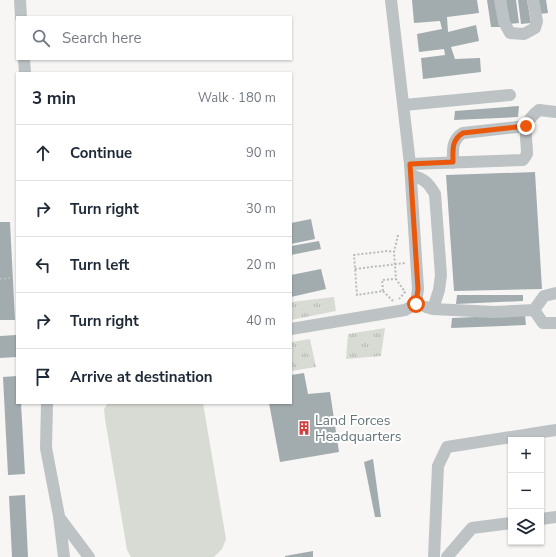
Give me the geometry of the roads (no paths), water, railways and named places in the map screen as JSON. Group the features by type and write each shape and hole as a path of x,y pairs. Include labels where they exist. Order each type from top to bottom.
{"lane":[{"path":"20,0 21,16"},
{"path":"391,0 411,169 418,289 416,304"},
{"path":"500,0 504,22 510,33 524,34 535,28 537,21 533,0"},
{"path":"24,60 24,72"},
{"path":"404,105 510,95"},
{"path":"411,169 453,162 523,160 527,154 526,126 531,116 539,110 556,112"},
{"path":"453,162 454,143 463,133 526,126"},
{"path":"411,169 430,185 435,194 441,276 439,290 433,309"},
{"path":"534,310 544,296 556,293"},
{"path":"292,329 405,310 416,304 433,309 494,312 534,310"},
{"path":"534,310 543,323 556,323"},
{"path":"47,404 46,448 59,516 64,557"},
{"path":"434,557 438,466 447,447 556,430"},
{"path":"59,516 89,557"},
{"path":"544,519 556,517"},
{"path":"447,557 472,528 508,523"}],"place":[{"name":"Land Forces Headquarters","path":"304,428"}]}
